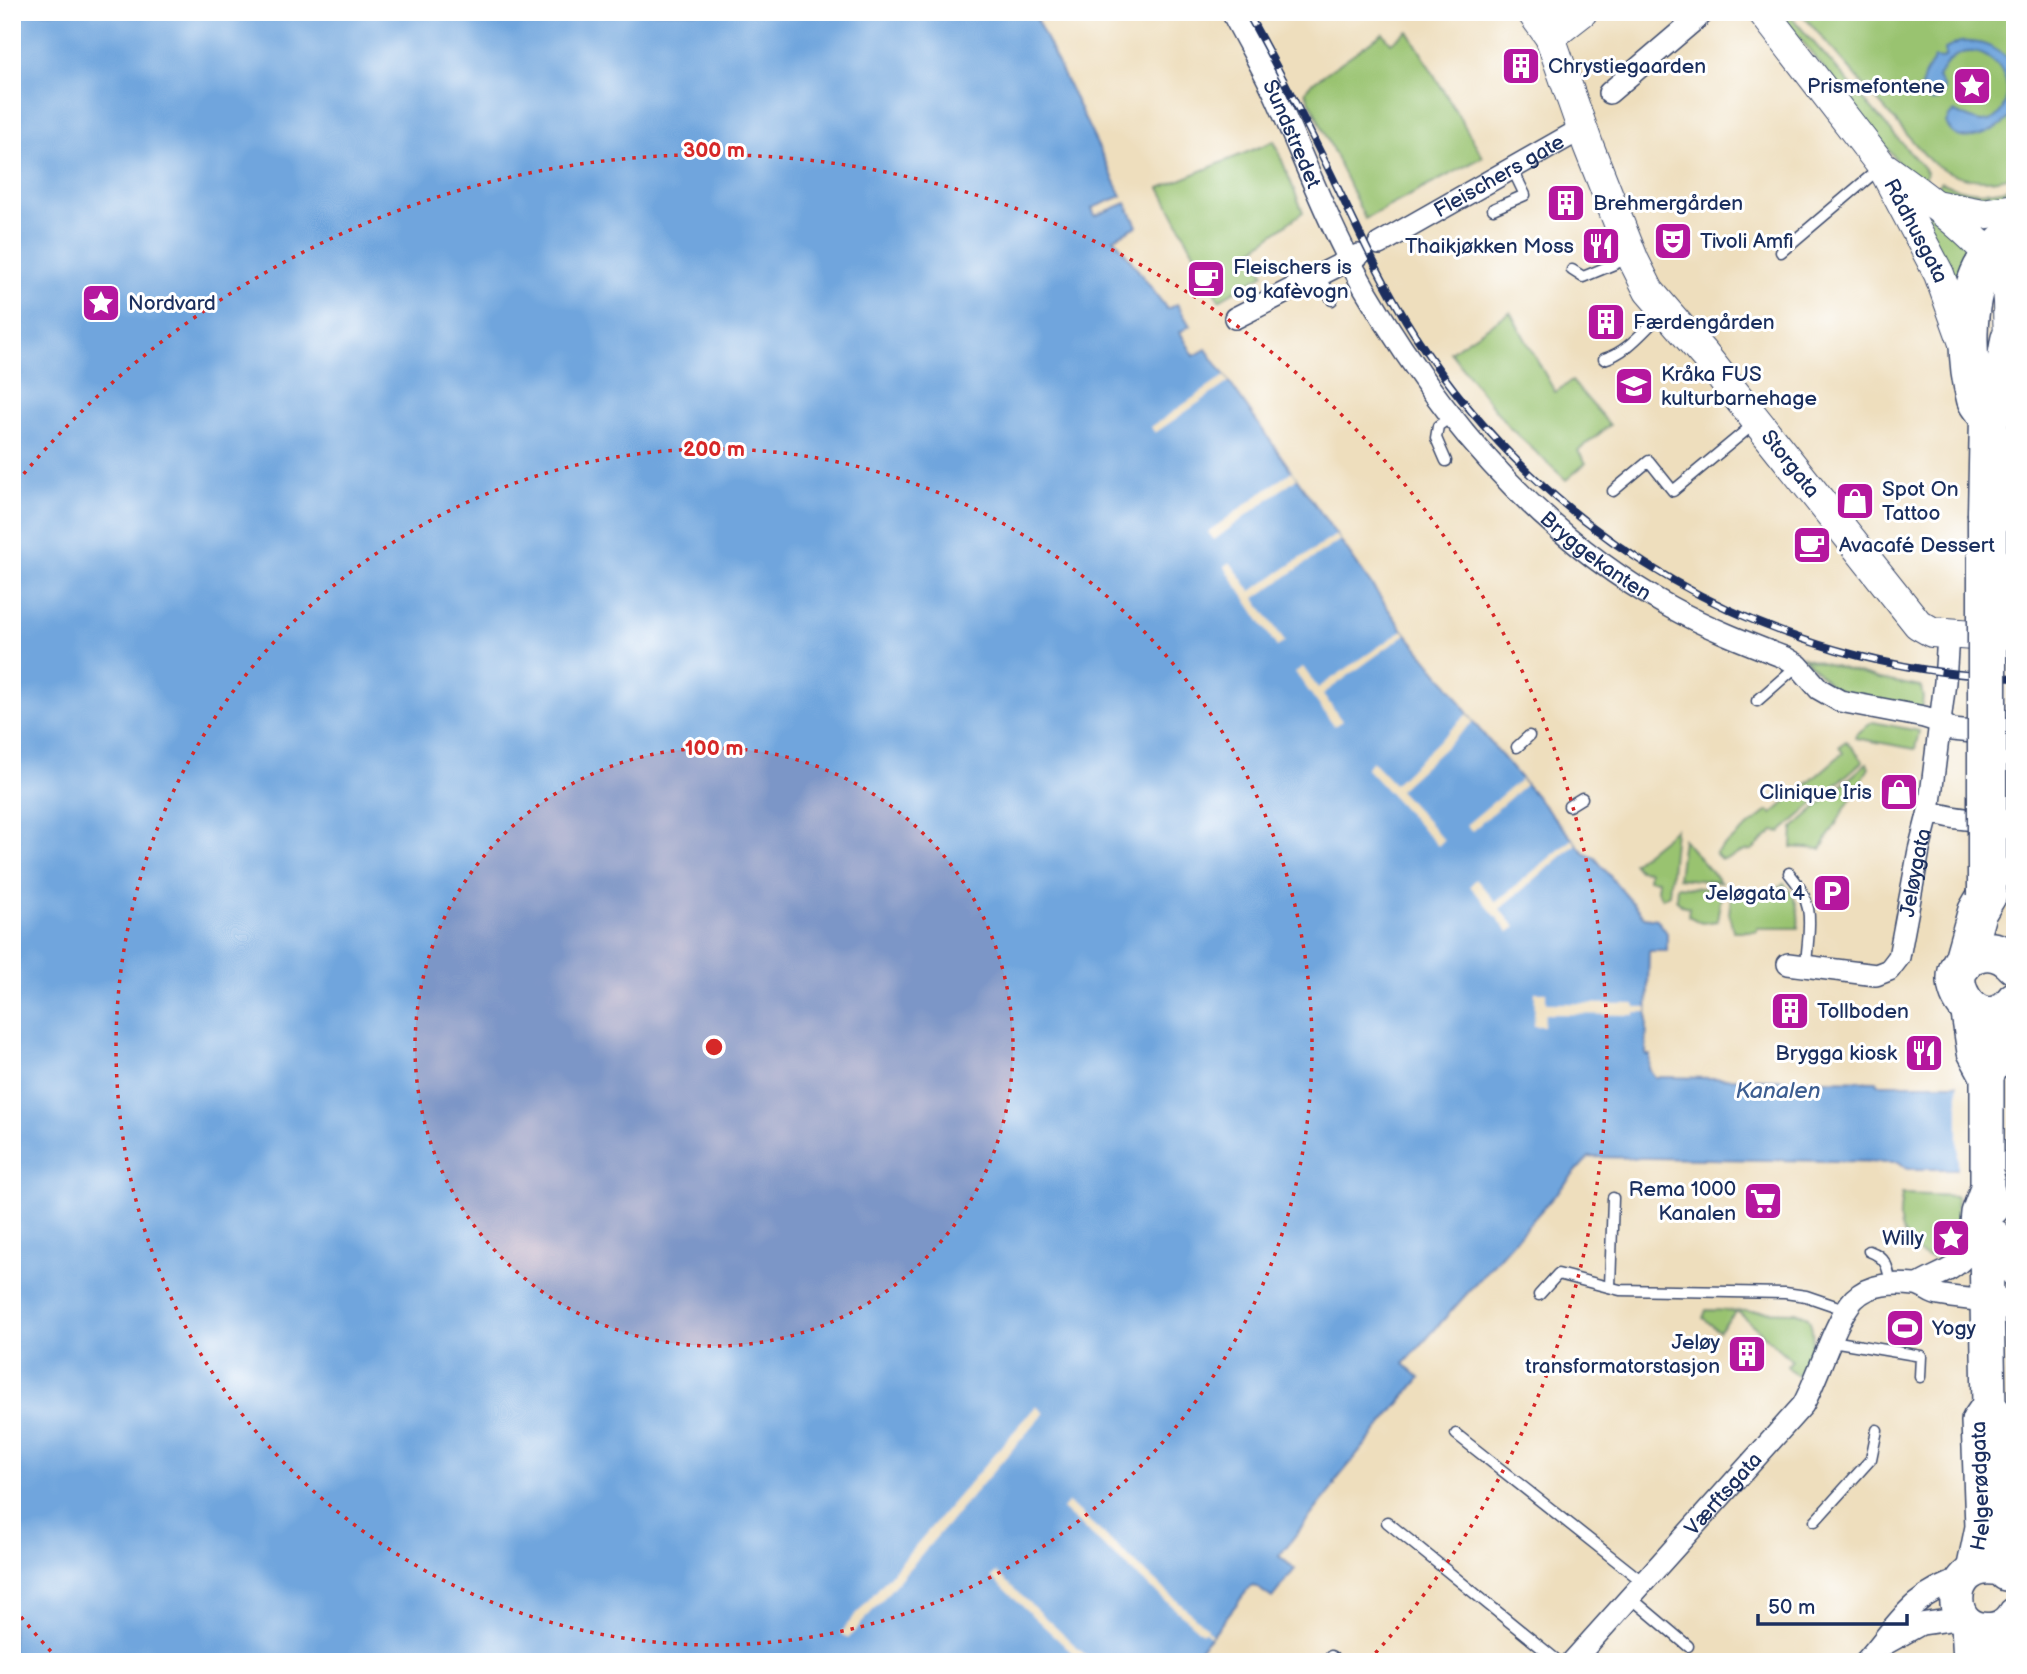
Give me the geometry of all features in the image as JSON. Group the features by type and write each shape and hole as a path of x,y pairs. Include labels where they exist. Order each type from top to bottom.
{"highway":[{"path":"1989,417 1977,402 1969,360 1969,332 1973,293 1982,269 2002,244"},
{"path":"2007,959 1987,907 1987,513 1989,417 1998,405 2012,337"},
{"path":"1987,907 1958,973 1957,991 1973,1012 1989,1015 2009,1006"},
{"path":"1962,965 1979,952 2007,959"}],"main road":[{"name":"Helgerødgata","path":"1987,1060 2009,1006"},
{"name":"Helgerødgata","path":"1965,1621 1956,1602 1956,1592 1968,1575 1982,1527 1978,1421 1989,1405 2001,1303 1986,1223 1987,1060 1967,1007"},
{"name":"Helgerødgata","path":"1989,1405 2000,1420 2012,1580"},
{"path":"1968,1575 1989,1567 2012,1580"},
{"path":"1965,1621 1984,1630 1998,1628 2012,1618"},
{"path":"1995,1662 2012,1618"},
{"path":"1965,1621 1970,1662"}],"street":[{"name":"Sundstredet","path":"1232,12 1354,257"},
{"name":"Storgata","path":"1532,12 1550,37 1632,257 1649,291 1757,421 1918,624 1932,632 1948,635 2015,638"},
{"path":"1550,37 1582,12"},
{"path":"1609,93 1704,12"},
{"path":"1763,12 1882,166"},
{"name":"Fleischers gate","path":"1379,244 1401,237 1450,210 1512,168 1583,128"},
{"name":"Rådhusgata","path":"1882,166 1935,205 2002,244 2008,303 2007,326 2012,337"},
{"name":"Rådhusgata","path":"1882,166 1939,274 1969,360"},
{"name":"Rådhusgata","path":"1935,205 1982,214 2015,209"},
{"path":"1235,318 1354,257"},
{"name":"Bryggekanten","path":"1354,257 1364,288 1412,362 1452,416 1506,479 1597,559 1670,606 1798,665 1819,689 1840,701 1940,722 1952,730 2015,736"},
{"name":"Jeløygata","path":"1797,965 1876,975 1883,974 1894,965 1902,941 1929,811 1948,635"},
{"path":"1929,811 1945,817 2015,828"},
{"path":"1919,1286 1936,1274 1950,1270 1964,1259 1986,1223 2015,1272"},
{"name":"Værftsgata","path":"1572,1662 1803,1405 1854,1299 1875,1287 1891,1284 1919,1286 1936,1295 2001,1303"},
{"path":"1871,1655 1911,1606 1934,1589 1968,1575"},
{"path":"1871,1655 1921,1624 1965,1621"}],"lane":[{"path":"1781,252 1882,166"},
{"path":"1493,209 1525,195 1512,168"},
{"path":"1572,270 1583,277 1632,257"},
{"path":"1320,274 1332,300"},
{"path":"1604,359 1614,356 1636,340 1666,311"},
{"path":"1446,461 1436,438 1438,426 1452,416"},
{"path":"1613,491 1653,457 1672,491 1757,421"},
{"path":"1757,701 1798,665"},
{"path":"1517,747 1530,736"},
{"path":"1569,806 1581,798"},
{"path":"1789,873 1804,892 1810,909 1797,965"},
{"path":"1613,1198 1615,1288"},
{"path":"1869,1251 1878,1254 1887,1264 1891,1284"},
{"path":"1539,1295 1558,1274 1615,1288 1785,1293 1806,1296 1847,1310"},
{"path":"1832,1341 1921,1356 1920,1377"},
{"path":"1815,1521 1871,1460 1877,1430"},
{"path":"1456,1434 1637,1590 1688,1646"},
{"path":"1387,1522 1559,1662"}],"green space":[{"path":"1779,12 1787,12 1927,172 1923,187 1899,163"},
{"path":"1800,12 1880,12 1903,15 1904,12 1974,12 2015,15 2015,175 1992,180 1971,179 1950,173 1930,161"},
{"path":"1408,31 1483,157 1365,219 1305,91 1312,83 1383,33 1391,43"},
{"path":"1274,141 1303,212 1252,250 1264,274 1219,300 1160,188"},
{"path":"1941,182 1978,192 2015,186 2015,201 1931,193"},
{"path":"1920,205 1973,251 1955,299"},
{"path":"1510,312 1555,392 1572,381 1610,425 1578,451 1586,463 1566,480 1509,427 1450,352"},
{"path":"1803,657 1879,679 1921,687 1921,709 1848,695 1829,684"},
{"path":"1873,722 1919,731 1915,749 1855,738 1856,734"},
{"path":"1846,741 1863,761 1781,832 1774,831 1752,850 1730,858 1721,859 1715,853 1768,811 1772,814 1843,753 1839,746"},
{"path":"1867,763 1869,768 1821,849 1792,847 1793,828"},
{"path":"1675,829 1669,894 1662,898 1657,890 1658,880 1648,879 1649,871 1639,870 1633,863"},
{"path":"1683,839 1720,882 1678,878"},
{"path":"1784,883 1796,904 1798,928 1733,931 1729,914 1731,896 1769,898"},
{"path":"1677,886 1722,890 1717,921 1702,923 1688,916 1689,907 1681,905 1676,899"},
{"path":"1902,1194 1957,1196 1956,1233 1948,1235 1948,1239 1953,1242 1938,1256 1923,1256 1905,1235 1900,1219"},
{"path":"1706,1310 1796,1312 1808,1317 1812,1340 1797,1376 1787,1366 1792,1360 1737,1311 1719,1331 1703,1318"}],"water":[{"name":"Kanalen","path":"12,12 1033,12 1122,196 1092,208 1095,216 1126,203 1137,226 1114,238 1167,309 1177,304 1190,326 1180,332 1194,356 1206,349 1403,630 1454,692 1473,722 1585,854 1595,858 1644,917 1657,919 1667,933 1667,951 1649,951 1646,1055 1650,1055 1649,1069 1655,1077 1876,1081 1877,1084 2015,1084 2015,1169 1907,1169 1899,1162 1589,1157 1404,1364 1420,1378 1334,1483 1279,1556 1295,1569 1272,1598 1255,1586 1250,1587 1187,1662 12,1662"},
{"path":"1960,42 1991,47 2004,55 2015,67 2015,111 1991,131 1969,138 1951,131 1946,122 1955,112 1980,122 1997,116 2007,95 2006,80 1999,67 1976,53 1962,53 1949,61 1938,78 1944,88 1937,100 1929,101 1920,91 1924,77 1935,58 1943,59 1946,56 1945,49"}],"pier":[{"path":"1225,376 1229,382 1155,433 1151,427"},
{"path":"1292,471 1297,478 1214,540 1208,532"},
{"path":"1336,535 1340,540 1255,598 1285,642 1277,647 1224,566 1230,562 1251,591"},
{"path":"1403,630 1406,634 1323,694 1342,721 1334,726 1295,672 1303,667 1318,688"},
{"path":"1467,714 1473,722 1399,790 1444,840 1438,846 1366,768 1372,761 1394,784"},
{"path":"1521,779 1525,785 1472,831 1466,825"},
{"path":"1572,839 1576,844 1500,909 1516,927 1509,932 1470,886 1476,879 1496,902"},
{"path":"1535,992 1546,992 1546,1003 1634,1004 1635,1007 1647,1007 1647,1012 1635,1012 1635,1015 1545,1014 1544,1026 1534,1026"},
{"path":"1958,1081 2015,1081 2015,1173 1958,1173"},
{"path":"1036,1406 1044,1413 848,1639 840,1633"},
{"path":"1068,1502 1212,1634 1210,1636 1204,1631 1202,1633 1062,1509"},
{"path":"996,1572 1093,1662 1082,1662 991,1577"}],"railway":[{"path":"1247,12 1403,316 1469,408 1530,474 1599,532 1673,580 1753,620 1837,650 1924,669 2015,678"}],"place":[{"name":"Chrystiegaarden","path":"1521,66"},
{"name":"Prismefontene","path":"1972,86"},
{"name":"Brehmergården","path":"1566,203"},
{"name":"Tivoli Amfi","path":"1673,241"},
{"name":"Thaikjøkken Moss","path":"1601,246"},
{"name":"Fleischers is og kafèvogn","path":"1206,279"},
{"name":"Nordvard","path":"101,303"},
{"name":"Færdengården","path":"1606,322"},
{"name":"Kråka FUS kulturbarnehage","path":"1634,386"},
{"name":"Spot On Tattoo","path":"1855,501"},
{"name":"Avacafé Dessert","path":"1812,545"},
{"name":"Clinique Iris","path":"1899,792"},
{"name":"Jeløgata 4","path":"1832,893"},
{"name":"Tollboden","path":"1790,1011"},
{"name":"Brygga kiosk","path":"1924,1053"},
{"name":"Rema 1000 Kanalen","path":"1763,1201"},
{"name":"Willy","path":"1951,1238"},
{"name":"Yogy","path":"1905,1328"},
{"name":"Jeløy transformatorstasjon","path":"1747,1354"}]}
